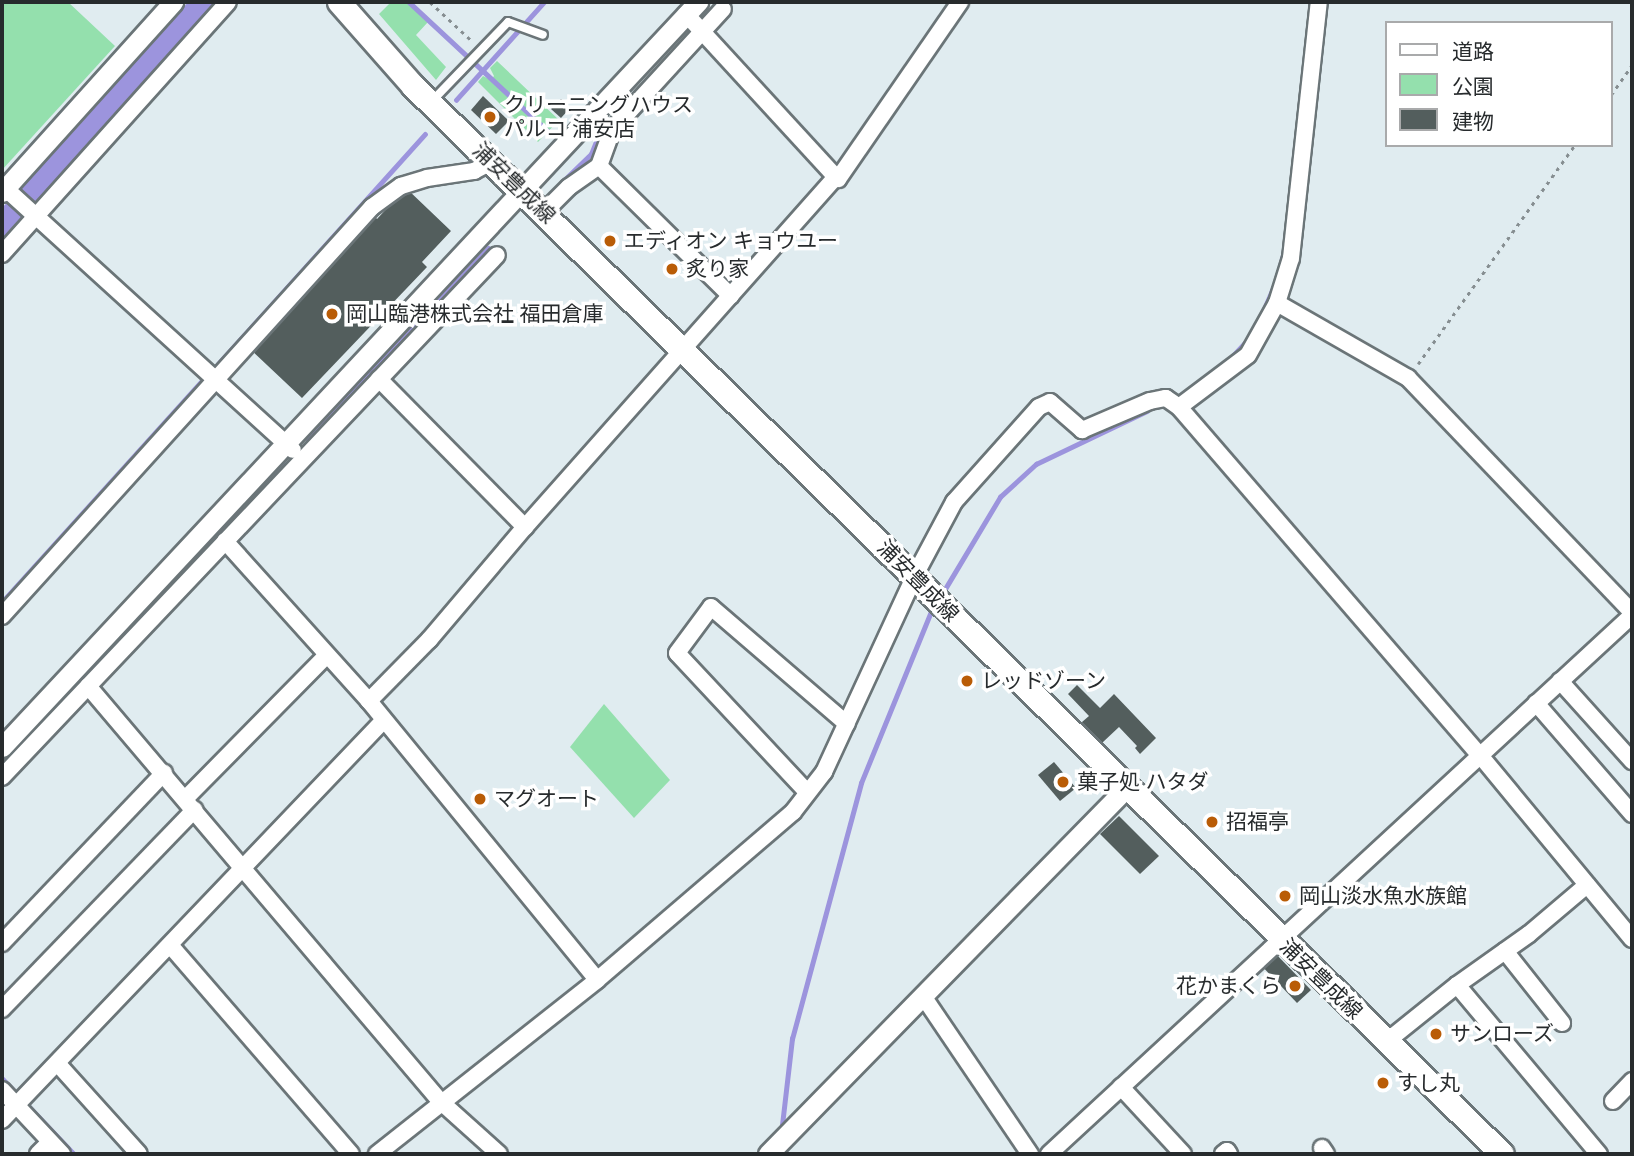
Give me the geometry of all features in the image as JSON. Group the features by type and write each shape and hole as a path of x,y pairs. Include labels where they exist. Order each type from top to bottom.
{"main road":[{"name":"浦安豊成線","path":"339,2 392,63 491,162 1502,1154"}],"street":[{"path":"173,2 5,192 217,378 303,459"},
{"path":"2,254 32,213 228,2"},
{"path":"369,701 429,640 525,527 836,177 838,179 867,142 960,2"},
{"path":"377,1154 440,1101 597,980 793,812 824,772 914,577 954,502 1039,407 1050,402 1056,405 1082,430 1134,406 1174,403 1248,355 1277,303 1291,258 1320,2"},
{"path":"2,747 692,8 702,33 836,177"},
{"path":"544,212 569,187 598,166 612,130 723,9"},
{"path":"2,616 387,193 428,178 474,171 491,162"},
{"path":"598,166 731,296"},
{"path":"2,777 497,255"},
{"path":"1049,1154 1632,614 1408,377 1277,303"},
{"path":"379,379 525,527"},
{"path":"1174,403 1479,754 1632,939"},
{"path":"225,541 369,701 597,980"},
{"path":"807,792 677,653 711,607 847,724"},
{"path":"2,1009 327,655"},
{"path":"1560,681 1632,761"},
{"path":"88,685 164,773 242,871 440,1101 499,1154"},
{"path":"1536,703 1632,814"},
{"path":"2,1120 383,721"},
{"path":"2,943 164,773"},
{"path":"768,1154 1127,787"},
{"path":"1387,1042 1587,885"},
{"path":"170,945 351,1154"},
{"path":"1505,951 1562,1023"},
{"path":"1457,985 1599,1154"},
{"path":"923,996 1030,1154"},
{"path":"57,1063 139,1154"},
{"path":"1613,1101 1632,1081"},
{"path":"1121,1087 1182,1154"},
{"path":"2,1090 20,1101 62,1154"},
{"path":"38,1154 50,1142"},
{"path":"1223,1154 1227,1151 1229,1154"}],"lane":[{"path":"431,102 508,22 542,35"}],"path":[{"path":"430,2 471,40"},
{"path":"1613,92 1632,65"},
{"path":"1408,377 1574,147"}],"green space":[{"path":"2,2 68,2 115,46 2,170"},
{"path":"391,2 406,2 428,22 416,35 446,67 436,80 379,14"},
{"path":"497,61 559,120 538,142 478,82 483,76 491,80 494,76 490,68"},
{"path":"604,704 670,780 634,818 570,747"}],"building":[{"path":"483,96 509,121 496,134 471,110"},
{"path":"561,99 570,108 561,118 551,109"},
{"name":"岡山臨港株式会社 福田倉庫","path":"406,188 451,231 422,262 427,267 302,398 249,348 372,213 377,219"},
{"path":"1077,685 1100,708 1114,694 1156,738 1140,754 1135,748 1137,746 1119,727 1102,743 1082,722 1089,716 1068,694"},
{"path":"1054,762 1076,788 1060,801 1038,775"},
{"path":"1119,816 1159,856 1140,874 1100,834"},
{"path":"1272,950 1311,990 1297,1003 1259,963"}],"waterway":[{"path":"2,229 207,2"},
{"path":"409,2 548,131"},
{"path":"456,100 544,2"},
{"path":"563,181 591,154 601,129 628,101"},
{"path":"218,364 425,134"},
{"path":"308,440 488,248"},
{"path":"1279,270 1285,248"},
{"path":"1261,316 1277,279"},
{"path":"1226,363 1251,336"},
{"path":"2,602 202,381"},
{"path":"942,594 1000,497 1036,464 1147,411"},
{"path":"2,765 284,465"},
{"path":"782,1125 792,1039 861,783 933,607"},
{"path":"2,1078 74,1154"}],"place":[{"name":"クリーニングハウス パルコ 浦安店","path":"490,117"},
{"name":"エディオン キョウユー","path":"610,241"},
{"name":"炙り家","path":"672,269"},
{"name":"岡山臨港株式会社 福田倉庫","path":"332,314"},
{"name":"レッドゾーン","path":"967,681"},
{"name":"菓子処 ハタダ","path":"1063,782"},
{"name":"マグオート","path":"480,799"},
{"name":"招福亭","path":"1212,822"},
{"name":"岡山淡水魚水族館","path":"1285,896"},
{"name":"花かまくら","path":"1295,986"},
{"name":"サンローズ","path":"1436,1034"},
{"name":"すし丸","path":"1383,1083"}]}
